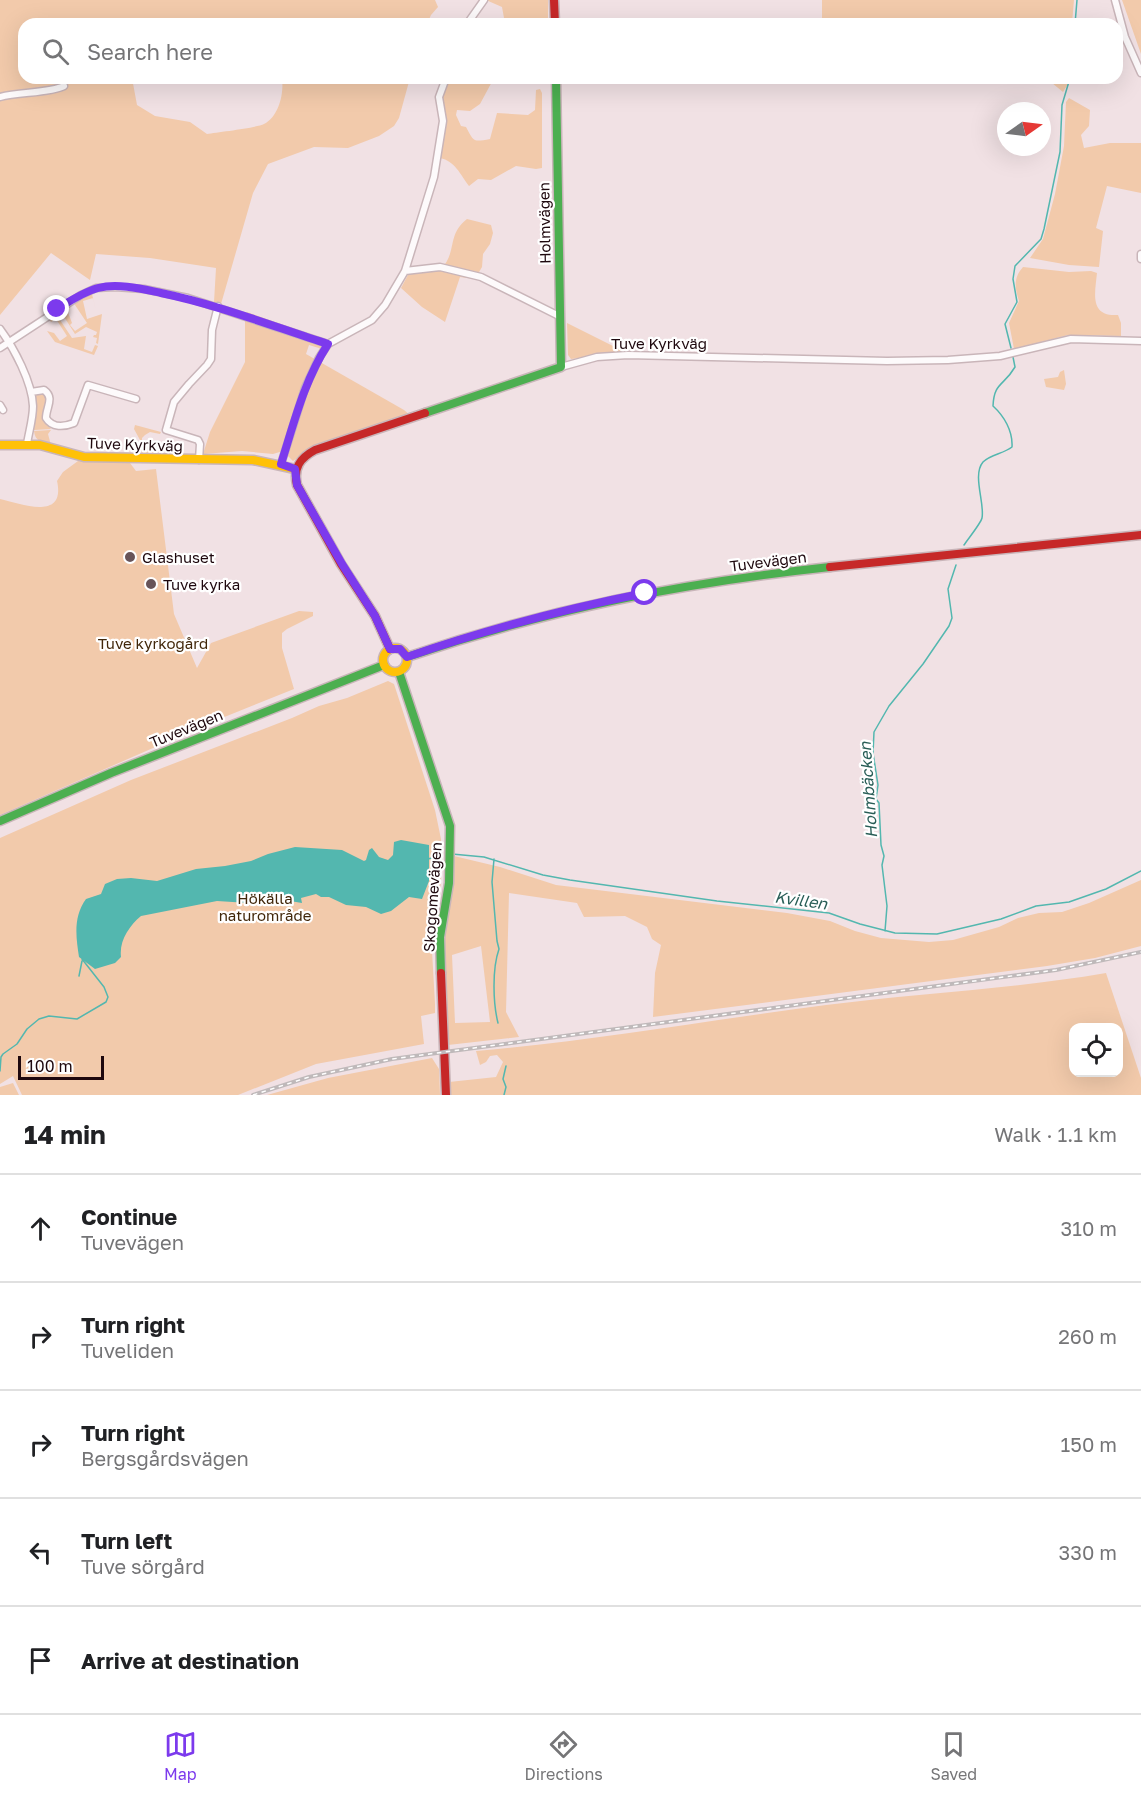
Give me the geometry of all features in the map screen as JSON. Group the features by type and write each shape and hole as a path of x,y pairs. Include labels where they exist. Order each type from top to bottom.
{"street":[{"path":"471,18 484,0"},
{"path":"554,0 555,18"},
{"path":"1115,0 1120,18"},
{"path":"1123,30 1141,73"},
{"path":"281,464 305,388 319,358 328,344 372,320 385,305 405,271 434,177 443,121 439,97 444,84"},
{"name":"Holmvägen","path":"556,84 561,367"},
{"path":"0,97 23,92 57,90 64,86"},
{"path":"1141,254 1141,259"},
{"path":"405,271 440,267 481,277 559,316"},
{"path":"0,348 59,308 96,288 115,287 188,298 218,306 328,344"},
{"name":"Tuve Kyrkväg","path":"199,460 198,440 166,430 178,397 210,359 212,330 218,306"},
{"path":"0,329 10,342 31,392 33,409 27,444"},
{"name":"Tuve Kyrkväg","path":"0,445 40,445 84,457 253,460 281,464 295,469 302,457 315,450 597,357 628,355 887,361 959,359 1000,356 1069,339 1141,341"},
{"path":"31,392 44,390 49,394 46,418 51,424 57,426 74,423 88,385 136,399"},
{"path":"295,469 297,485 375,616 390,649"},
{"name":"Tuvevägen","path":"407,657 454,640 554,613 607,600 699,584 779,573 1141,535"},
{"path":"390,649 400,649 407,657 406,666 399,672 390,672 384,665 384,656 390,649"},
{"name":"Tuvevägen","path":"0,821 120,769 384,665"},
{"name":"Skogomevägen","path":"399,672 450,826 449,883 440,937 446,1095"}],"green space":[{"path":"0,0 435,0 438,7 430,18 18,18 18,84 133,84 137,105 155,116 190,122 207,134 264,124 277,110 282,84 408,84 399,118 394,126 379,136 348,148 314,147 268,164 253,193 221,304 214,302 216,268 150,258 96,254 90,280 51,253 0,315"},
{"path":"486,0 548,0 548,18 504,18 502,7"},
{"path":"822,0 1074,0 1072,18 822,18"},
{"path":"1122,0 1141,0 1141,54"},
{"path":"447,84 491,84 480,104 470,111 457,110 456,115 461,126 466,127 475,140 490,139 497,113 528,115 535,110 536,90 540,89 542,93 542,168 516,166 491,180 478,179 469,186 450,162 440,158 442,99"},
{"path":"1053,84 1068,84 1063,92"},
{"path":"1069,98 1090,110 1089,126 1081,135 1084,148 1110,143 1141,143 1141,193 1107,186 1096,228 1103,231 1099,267 1069,265 1030,258 1043,239 1055,194 1064,146 1066,102"},
{"path":"467,219 491,225 493,233 490,244 483,254 482,267 475,279 460,277 445,322 422,307 401,288 408,275 424,269 440,270 449,257 456,231"},
{"path":"1023,267 1097,273 1095,296 1098,308 1109,315 1118,315 1121,323 1121,336 1068,335 1014,349 1009,323 1019,301 1016,283"},
{"path":"92,294 93,298 83,301 87,319 102,314 98,344 96,343 97,338 93,337 97,332 86,327 75,334 61,312 66,307 72,323 70,325 75,331 87,323 75,305 76,302"},
{"path":"247,312 326,340 322,349 309,345 306,354 410,415 312,447 293,461 283,451 273,454 242,451 203,454 210,432 245,362"},
{"path":"56,314 72,338 86,336 84,349 92,352 95,345 98,346 94,355 55,342 47,331 54,333 60,341 67,336 56,319 51,322 49,319"},
{"path":"567,323 625,352 571,359 568,355"},
{"path":"1064,370 1066,384 1064,390 1046,387 1044,379 1058,377"},
{"path":"39,392 43,392 48,397 45,422 51,429 34,430 35,397"},
{"path":"135,425 161,432 160,434 150,432 142,438 142,445 160,454 142,454 140,440 134,429"},
{"path":"51,430 48,434 51,445 40,441 34,431"},
{"name":"Tuve kyrkogård","path":"78,461 130,463 136,471 156,469 174,614 197,668 211,643 299,611 313,612 313,616 282,633 282,648 294,689 217,720 0,815 0,499 30,506 48,506 55,501 58,493 57,481 63,472"},
{"name":"Hökälla naturområde","path":"388,681 394,684 435,810 441,839 441,883 431,933 435,1013 421,1016 424,1044 316,1064 238,1095 22,1095 13,1076 0,1084 0,838 131,780"},
{"path":"454,856 500,867 556,885 787,913 830,921 881,938 929,942 953,940 1039,913 1062,912 1141,880 1141,946 1095,958 1047,966 653,1017 655,973 661,945 652,939 647,927 625,916 584,917 577,903 509,893 506,1012 519,1037 448,1045 444,937","holes":["481,946 490,1022 455,1023 452,955"]},
{"path":"1106,973 1123,1023 1069,1023 1069,1077 1123,1077 1123,1024 1141,1078 1141,1095 449,1095 449,1082 496,1077 503,1062 497,1055 490,1056 480,1065 476,1051 608,1036 826,1005 1001,987"},
{"path":"432,1058 439,1069 440,1095 267,1095 328,1078"},
{"path":"13,1083 19,1095 0,1095 0,1087"}],"water":[{"path":"401,840 429,845 429,881 422,899 409,897 391,911 381,914 366,907 346,905 316,894 301,898 302,903 290,901 280,905 217,901 141,916 126,934 121,957 115,963 95,969 79,957 76,927 82,906 86,899 101,894 105,884 117,879 157,881 196,869 251,861 295,847 342,850 364,861 372,848 379,857 388,860 393,855 394,842"}],"waterway":[{"name":"Holmbäcken","path":"1076,18 1077,0"},
{"name":"Holmbäcken","path":"1011,348 1005,324 1017,302 1013,279 1015,266 1041,239 1044,229 1060,152 1062,105 1068,84"},
{"name":"Holmbäcken","path":"964,545 982,518 980,468 986,459 1012,447 1007,424 993,406 995,392 1015,367 1013,357"},
{"name":"Holmbäcken","path":"885,931 887,906 882,865 884,856 881,845 879,803 876,799 878,785 873,753 874,732 889,706 923,664 949,626 952,618 948,589 956,565"},
{"name":"Kvillen","path":"452,854 484,857 543,875 570,880 717,901 829,913 895,933 937,934 1001,919 1036,906 1069,902 1106,889 1141,871"},
{"path":"428,859 435,857"},
{"path":"494,859 492,882 499,949 494,986 498,1023"},
{"path":"0,1071 3,1054 17,1044 27,1029 39,1019 49,1016 77,1019 106,1002 108,997 104,987 82,959"},
{"path":"79,976 82,961"},
{"path":"504,1095 506,1087 503,1079 506,1066"}],"railway":[{"path":"253,1095 309,1077 392,1059 1056,970 1141,952"}],"traffic: fast":[{"path":"425,413 561,367 556,84"},
{"path":"407,657 512,625 616,600 721,581 830,567"},
{"path":"0,821 111,773 384,665"},
{"path":"399,672 450,826 449,883 440,937 441,973"}],"traffic: slow":[{"path":"0,445 40,445 84,457 253,460 295,469"},
{"path":"395,648 404,651 407,660 404,669 395,672 386,669 383,660 386,651 395,648"}],"traffic: jam":[{"path":"554,0 555,18"},
{"path":"390,649 375,616 341,564 297,485 296,473 305,456 315,450 425,413"},
{"path":"830,567 1141,535"},
{"path":"441,973 446,1095"}],"place":[{"name":"Glashuset","path":"130,557"},
{"name":"Tuve kyrka","path":"151,584"}],"route":[{"path":"57,309 96,288 144,290 218,306 328,344 305,388 281,464 295,469 294,477 297,485 375,616 390,649 400,649 407,657 454,640 525,620 645,593"}]}
